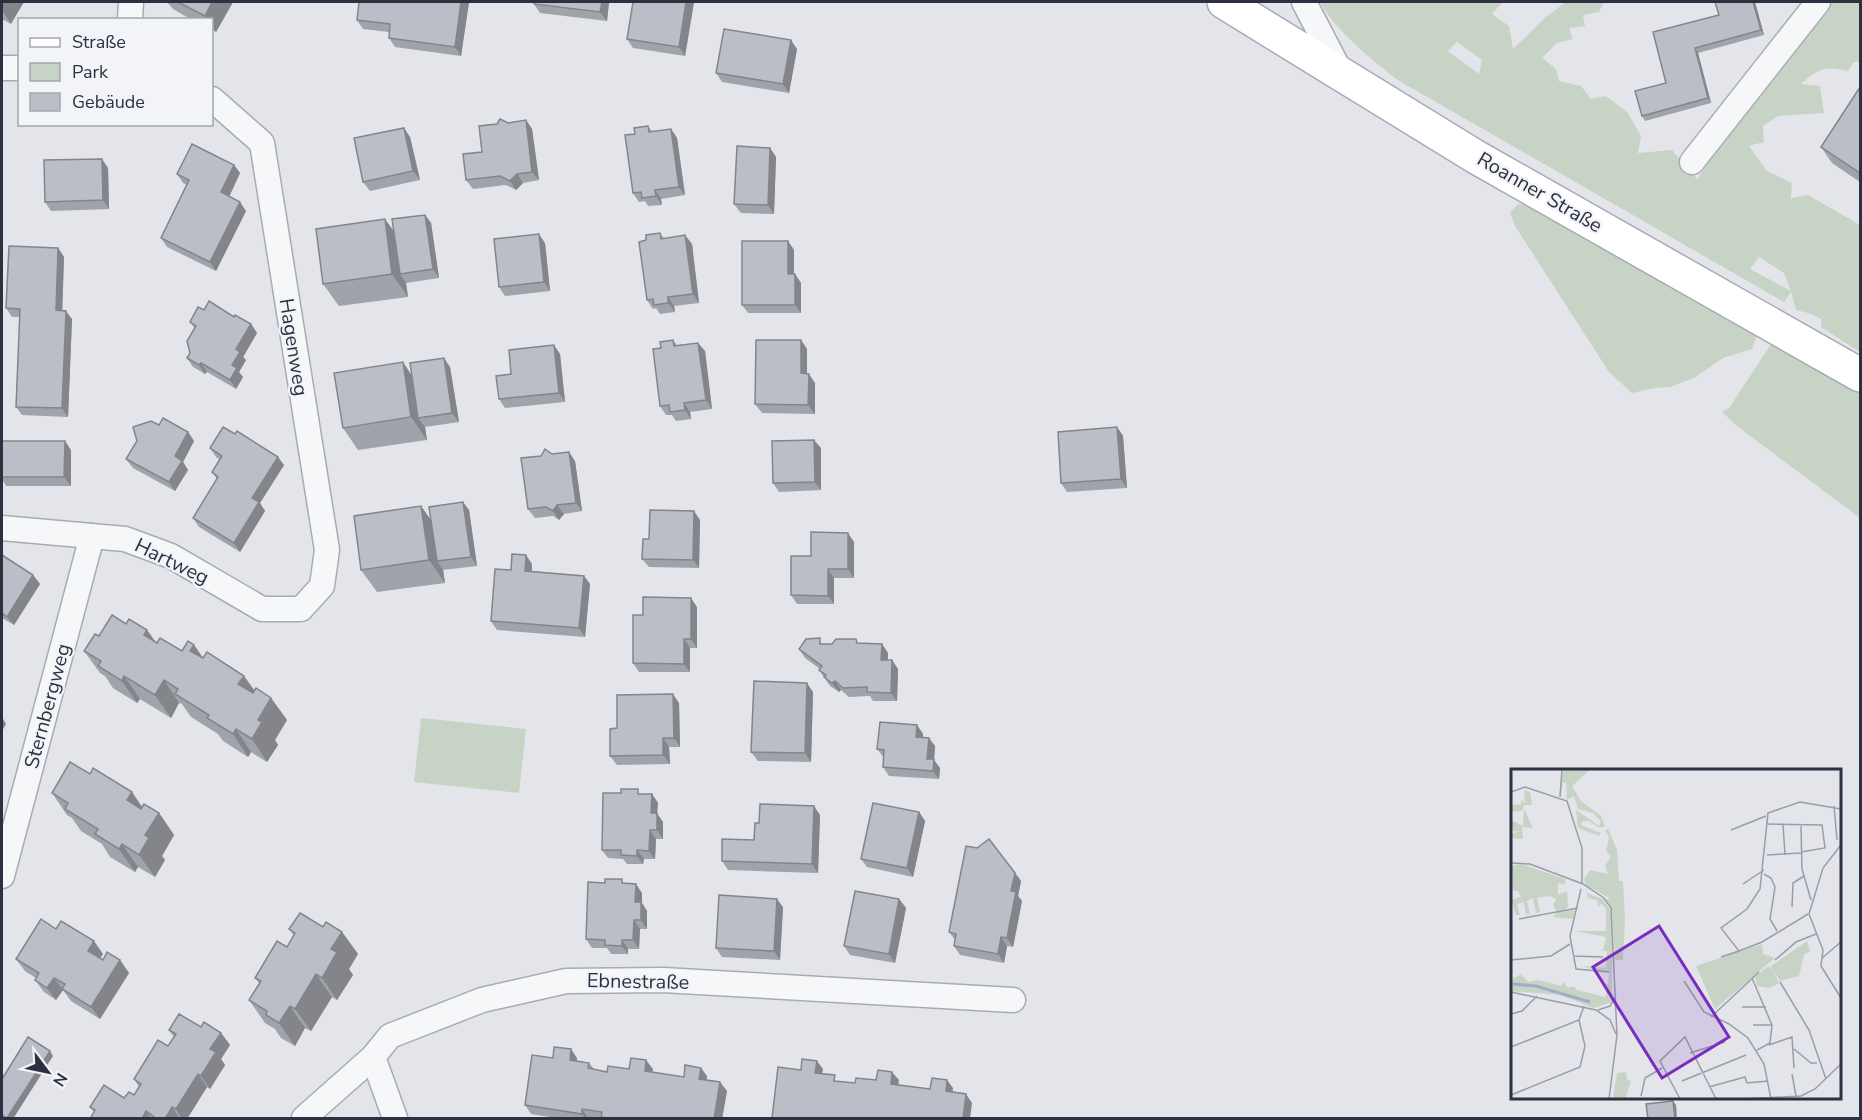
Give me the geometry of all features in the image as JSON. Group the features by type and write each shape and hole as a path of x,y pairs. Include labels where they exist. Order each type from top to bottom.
{"street":[{"path":"130,18 131,2"},
{"name":"Roanner Straße","path":"1224,2 1476,157 1860,375"},
{"path":"1304,2 1341,73"},
{"path":"1692,162 1818,2"},
{"path":"2,68 18,68"},
{"name":"Hagenweg","path":"213,100 262,144 327,550 322,586 301,609"},
{"name":"Hartweg","path":"2,528 125,538 171,556 262,609 301,609"},
{"name":"Sternbergweg","path":"2,876 93,536"},
{"name":"Ebnestraße","path":"304,1119 373,1057 390,1036 482,1000 566,981 663,980 1013,1000"},
{"path":"373,1057 395,1119"}],"green space":[{"path":"1320,2 1503,2 1492,14 1509,26 1513,49 1547,16 1566,2 1604,2 1599,12 1583,15 1585,26 1569,28 1573,39 1557,43 1542,58 1556,69 1559,81 1581,86 1591,99 1606,96 1628,113 1641,136 1638,153 1672,150 1697,179 1818,2 1860,2 1860,62 1854,62 1848,71 1823,70 1801,84 1820,86 1824,113 1778,116 1763,126 1764,142 1749,146 1767,171 1792,183 1791,198 1808,195 1860,225 1860,352 1821,327 1821,319 1796,310 1791,292 1784,302 1396,79 1354,44","holes":["1457,42 1482,60 1479,74 1448,51","1759,257 1784,273 1791,291 1750,269"]},
{"path":"1518,204 1528,205 1757,336 1752,349 1723,358 1694,378 1670,387 1632,393 1609,372 1515,226 1510,213"},
{"path":"1781,329 1860,375 1860,518 1737,426 1722,412 1729,408"},
{"path":"421,718 526,729 519,793 414,782"}],"building":[{"path":"178,2 212,2 205,16"},
{"path":"359,2 461,2 455,47 389,38 390,24 357,20"},
{"path":"535,2 602,2 600,12 534,4"},
{"path":"633,2 686,2 679,47 627,39"},
{"path":"1715,2 1753,2 1761,30 1695,48 1708,98 1642,116 1635,91 1666,83 1653,32 1719,15"},
{"path":"724,29 791,40 783,84 716,73"},
{"path":"1860,87 1860,173 1821,147"},
{"path":"500,119 508,123 526,120 532,172 517,174 510,181 500,176 466,180 463,154 482,152 479,126 497,124"},
{"path":"648,126 649,132 671,129 679,187 655,190 656,196 642,198 641,192 633,193 625,135 635,134 634,128"},
{"path":"404,128 413,171 363,182 354,138"},
{"path":"192,144 234,165 221,192 240,202 210,262 161,238 189,180 177,174"},
{"path":"737,146 770,148 768,205 734,204"},
{"path":"102,159 103,200 45,202 44,160"},
{"path":"425,215 433,269 400,274 392,219"},
{"path":"385,219 392,274 323,284 316,229"},
{"path":"660,233 661,239 685,235 693,294 668,297 668,303 654,305 653,299 647,300 639,242 646,240 646,235"},
{"path":"539,234 544,282 499,287 494,239"},
{"path":"742,241 788,241 788,274 795,274 795,305 742,305"},
{"path":"9,246 58,248 56,310 66,311 62,408 16,407 20,309 6,308"},
{"path":"209,301 234,317 235,315 251,324 236,349 240,352 232,365 237,368 230,380 201,363 199,365 187,358 190,353 187,341 196,326 190,322 198,307 204,310"},
{"path":"673,340 674,346 698,343 706,400 684,403 685,410 670,412 669,405 660,406 653,349 661,348 660,342"},
{"path":"756,340 801,340 801,373 809,374 808,405 755,404"},
{"path":"554,345 559,393 499,399 496,376 511,374 509,350"},
{"path":"444,358 452,413 418,418 410,363"},
{"path":"403,362 411,417 343,428 334,373"},
{"path":"163,418 188,432 175,456 182,461 169,482 126,459 137,441 133,427 151,421 159,425"},
{"path":"223,427 235,434 237,431 278,457 252,498 259,502 234,543 193,518 218,477 212,472 222,456 210,448"},
{"path":"1117,427 1121,479 1061,483 1058,432"},
{"path":"814,440 815,482 773,483 772,441"},
{"path":"2,441 65,441 64,477 2,477"},
{"path":"545,449 552,454 569,452 576,503 557,505 553,511 546,507 528,509 521,458 541,456"},
{"path":"463,502 471,557 437,561 429,507"},
{"path":"421,506 429,560 361,570 354,516"},
{"path":"650,510 694,511 693,560 642,559 643,539 649,539"},
{"path":"811,532 848,533 848,569 828,569 828,596 791,595 791,556 811,556"},
{"path":"512,554 526,555 525,571 584,576 579,628 491,621 495,569 511,570"},
{"path":"2,555 33,575 7,617 2,613"},
{"path":"643,597 691,598 691,639 684,639 684,664 633,663 633,615 643,615"},
{"path":"112,615 126,624 129,619 147,630 144,635 157,643 160,638 182,651 188,641 194,645 190,651 203,658 207,652 244,676 238,684 253,693 256,688 271,698 258,720 262,722 252,739 236,729 233,734 207,718 209,715 175,694 178,689 164,680 155,695 124,676 122,681 98,666 101,661 84,651 95,634 99,636"},
{"path":"820,638 820,644 832,644 836,639 856,639 857,643 882,644 881,660 892,660 891,693 867,692 867,687 843,688 835,681 832,683 824,677 826,675 819,670 822,666 799,649 806,639"},
{"path":"754,681 807,683 805,753 751,752"},
{"path":"673,694 674,738 663,738 663,755 610,756 610,729 617,728 617,695"},
{"path":"880,722 917,725 916,737 929,738 927,759 934,759 933,771 883,767 884,750 877,749"},
{"path":"70,762 90,774 93,768 132,792 127,800 141,809 144,804 159,813 145,835 149,838 139,855 122,844 119,849 95,834 98,829 65,809 68,803 52,793"},
{"path":"621,789 638,789 638,794 652,794 651,813 657,813 657,830 650,830 649,851 637,850 637,856 621,855 621,850 602,850 603,793 621,793"},
{"path":"873,803 919,812 907,868 861,859"},
{"path":"760,804 814,806 812,864 722,861 722,839 754,840 755,823 759,823"},
{"path":"989,839 1015,873 1011,891 1016,892 1007,938 1001,937 998,954 954,946 956,934 949,932 966,846 977,848"},
{"path":"605,879 622,879 622,883 636,884 635,902 641,902 641,920 634,920 633,940 622,940 622,946 605,945 605,940 586,939 588,882 605,883"},
{"path":"855,891 899,899 889,954 844,946"},
{"path":"719,895 777,899 774,951 716,948"},
{"path":"300,913 323,927 326,922 342,932 331,949 337,952 322,978 316,974 295,1009 290,1006 279,1023 266,1015 267,1011 249,1000 261,981 255,978 277,941 287,947 295,933 289,929"},
{"path":"41,919 56,929 61,921 94,941 88,951 103,960 107,952 120,960 91,1007 62,989 65,984 54,978 47,988 35,980 39,973 16,959"},
{"path":"179,1014 201,1027 204,1022 221,1033 210,1049 216,1052 201,1076 198,1074 176,1109 172,1107 165,1119 157,1119 146,1111 142,1119 90,1119 95,1110 90,1107 104,1085 124,1098 129,1092 134,1095 141,1084 134,1079 158,1040 168,1046 176,1034 169,1030"},
{"path":"28,1037 50,1051 7,1118 2,1115 2,1079"},
{"path":"554,1047 571,1049 570,1060 589,1063 588,1068 607,1072 608,1066 629,1069 631,1058 646,1060 645,1071 684,1077 685,1065 701,1068 699,1079 720,1082 714,1119 615,1119 601,1117 602,1112 582,1109 582,1114 525,1105 532,1055 553,1058"},
{"path":"802,1059 817,1061 815,1073 835,1075 834,1081 855,1083 856,1078 876,1080 878,1070 892,1072 891,1084 930,1089 932,1078 947,1080 946,1091 966,1094 963,1119 772,1118 778,1067 801,1070"},
{"path":"1673,1101 1675,1119 1648,1119 1646,1104"}]}
